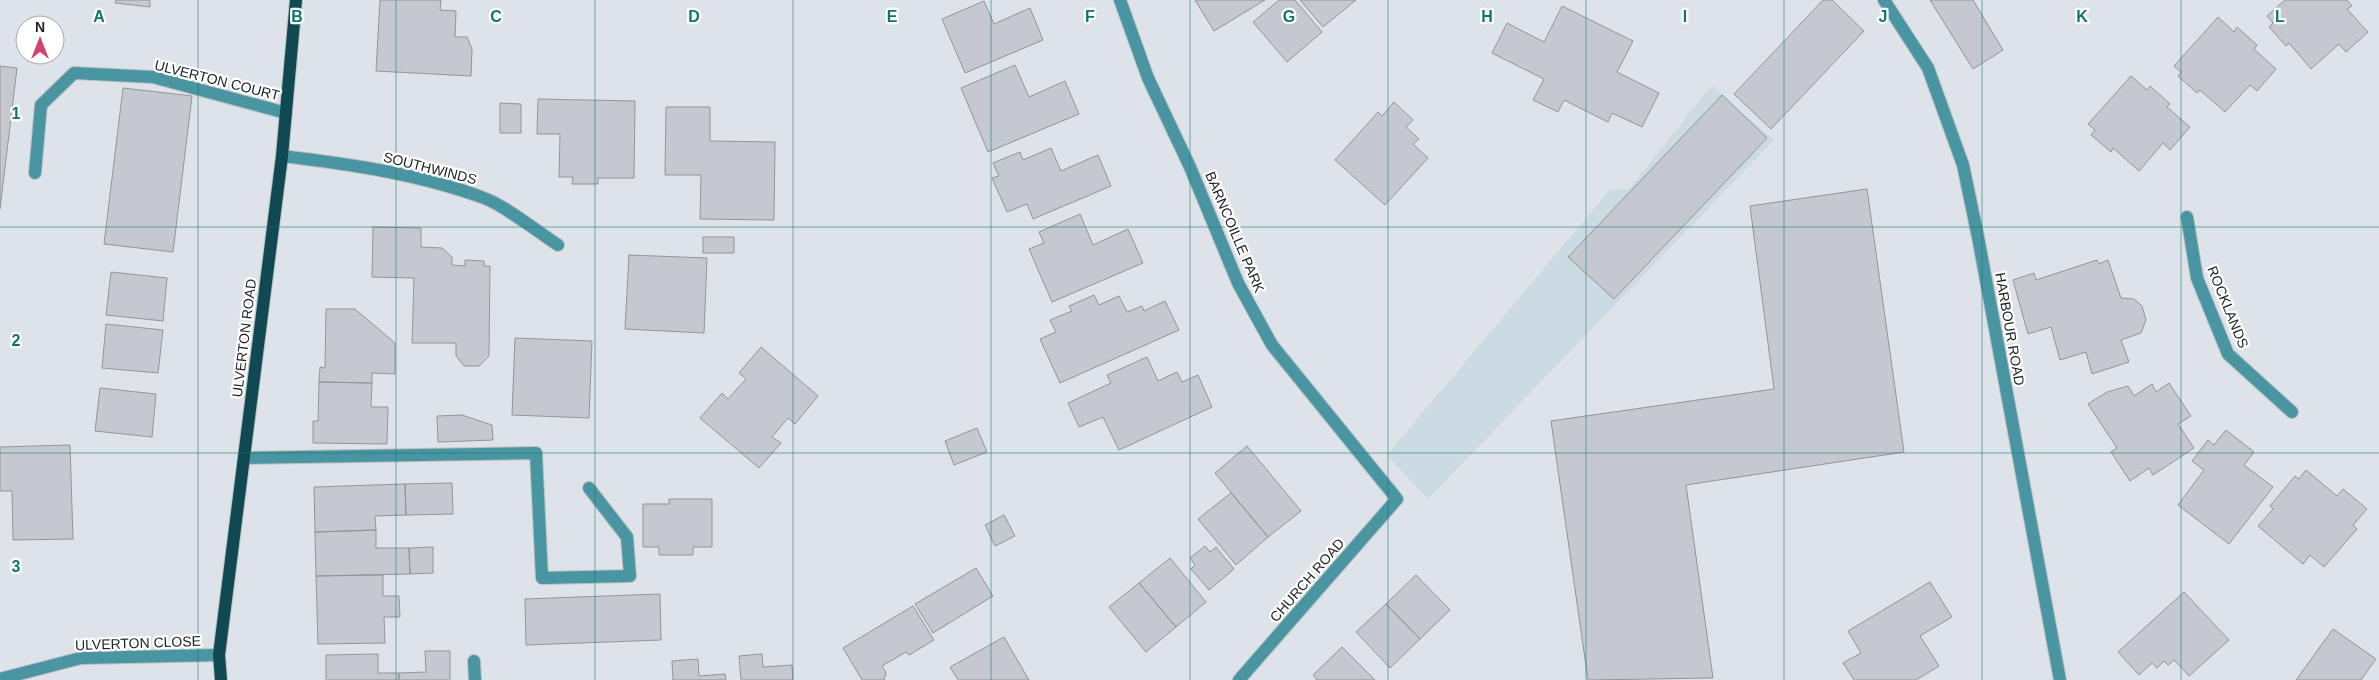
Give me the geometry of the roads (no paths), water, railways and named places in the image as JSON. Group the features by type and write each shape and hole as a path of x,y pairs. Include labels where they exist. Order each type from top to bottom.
{"main road":[{"name":"ULVERTON ROAD","path":"221,680 219,655 282,156 296,0"}],"street":[{"name":"HARBOUR ROAD","path":"1884,0 1928,68 1963,165 1982,255 2060,680"},
{"name":"BARNCOILLE PARK","path":"1120,1 1148,78 1190,167 1238,283 1272,345 1397,499"},
{"name":"ULVERTON COURT","path":"35,173 41,105 74,73 153,77 286,113"},
{"name":"SOUTHWINDS","path":"282,156 342,163 414,178 485,198 558,245"},
{"name":"ROCKLANDS","path":"2187,217 2197,278 2228,354 2292,412"},
{"path":"244,458 536,453 542,578 630,576 627,537 589,488"},
{"name":"CHURCH ROAD","path":"1239,680 1397,499"},
{"name":"ULVERTON CLOSE","path":"0,679 81,658 219,655"},
{"path":"474,661 475,680"}]}
